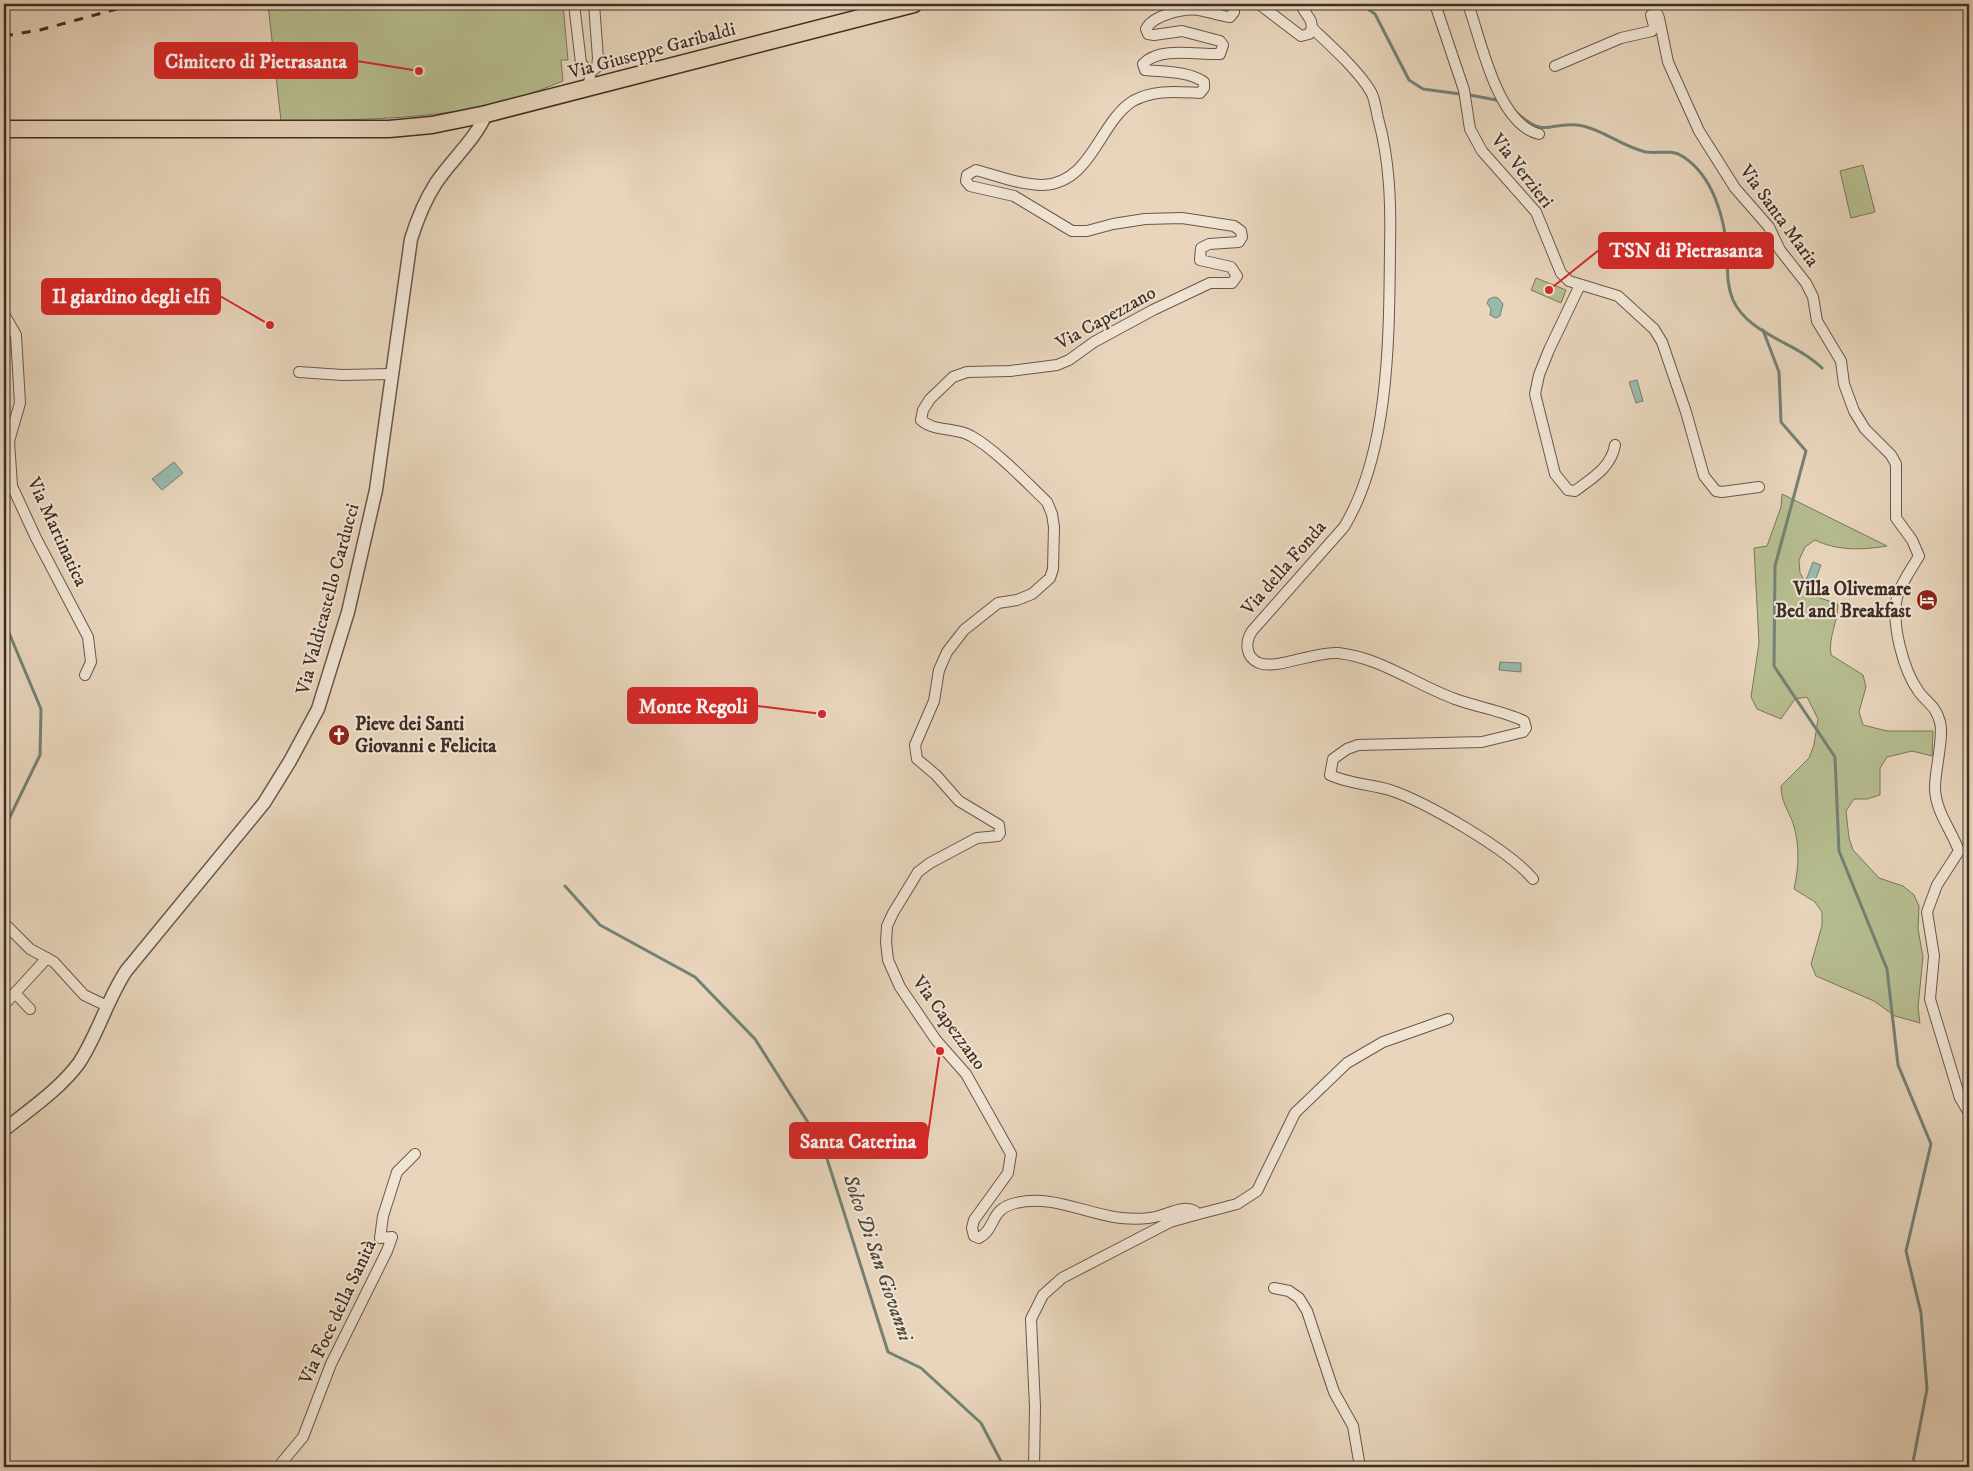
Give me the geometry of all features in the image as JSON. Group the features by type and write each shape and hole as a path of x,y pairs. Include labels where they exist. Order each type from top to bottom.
{"main road":[{"name":"Via Giuseppe Garibaldi","path":"4,129 390,129 432,125 486,114 590,81 914,4"}],"street":[{"path":"574,4 581,63 590,81"},
{"path":"590,81 597,66 598,58 594,4"},
{"name":"Via Capezzano","path":"1196,1215 1195,1211 1190,1209 1172,1211 1158,1217 1122,1218 1086,1212 1053,1202 1018,1202 1008,1205 996,1214 984,1235 979,1238 974,1236 972,1228 974,1220 1008,1173 1011,1154 966,1074 936,1040 900,987 888,960 886,942 887,926 918,872 977,838 998,836 1001,829 999,825 959,801 936,775 917,759 915,745 934,700 940,667 947,652 964,630 998,602 1017,600 1042,587 1050,578 1052,569 1054,527 1052,514 1047,502 972,436 954,430 927,426 921,420 923,410 930,399 953,377 967,372 1010,371 1057,365 1069,360 1094,342 1161,306 1210,283 1232,283 1236,276 1231,267 1200,260 1199,253 1201,248 1209,244 1233,244 1239,242 1242,237 1241,231 1234,226 1182,218 1145,219 1113,224 1087,232 1072,231 1014,196 970,186 966,181 967,175 976,170 1020,182 1044,185 1056,182 1077,170 1089,157 1125,107 1134,101 1171,91 1200,93 1204,88 1204,82 1199,79 1180,73 1145,70 1144,64 1153,57 1186,51 1220,54 1223,45 1220,41 1182,31 1154,36 1148,34 1146,29 1149,22 1157,18 1186,10 1198,10 1230,17 1234,12 1234,5 1231,4"},
{"path":"1259,4 1301,36 1309,34 1312,28 1311,21 1300,4"},
{"name":"Via Verzieri","path":"1435,4 1464,90 1470,129 1482,151 1536,212 1561,273 1569,281 1618,296 1654,329 1662,342 1686,412 1704,476 1716,491 1722,492 1759,487"},
{"path":"1468,4 1498,90 1508,111 1529,131 1539,134"},
{"path":"1555,66 1621,38 1652,31 1653,4"},
{"name":"Via Santa Maria","path":"1653,4 1659,18 1668,62 1700,131 1735,188 1769,226 1780,250 1806,283 1813,297 1817,321 1841,361 1844,384 1854,411 1865,429 1892,455 1896,464 1896,518 1912,540 1919,556 1897,596 1896,628 1906,669 1920,693 1931,702 1941,723 1936,796 1942,819 1953,835 1959,851 1937,885 1927,912 1934,956 1930,999 1960,1098 1969,1113"},
{"name":"Via della Fonda","path":"1312,28 1344,60 1371,93 1386,146 1391,206 1389,350 1375,441 1355,509 1344,527 1252,631 1247,642 1247,649 1254,660 1266,664 1323,652 1339,653 1360,658 1393,668 1427,688 1454,699 1524,721 1526,728 1523,732 1482,742 1358,745 1347,749 1333,759 1330,775 1340,780 1390,790 1435,811 1492,846 1526,870 1533,879"},
{"name":"Via Valdicastello Carducci","path":"4,1130 62,1081 78,1064 94,1037 107,1006 126,971 156,932 264,803 290,761 318,709 348,612 376,490 406,262 417,220 437,182 478,130 486,114"},
{"path":"1580,285 1539,375 1535,394 1537,407 1555,474 1568,490 1575,491 1603,469 1614,454 1615,445"},
{"name":"Via Martinatica","path":"4,314 16,335 20,403 9,441 12,486 36,538 88,637 91,662 85,674"},
{"path":"299,372 342,375 391,374"},
{"path":"4,923 30,949 54,962 84,995 107,1006"},
{"path":"4,1005 46,958"},
{"path":"15,993 30,1009"},
{"path":"1034,1467 1035,1407 1031,1319 1043,1295 1062,1278 1170,1222 1237,1204 1257,1191 1295,1113 1347,1063 1383,1042 1448,1019"},
{"name":"Via Foce della Sanità","path":"278,1467 303,1437 331,1364 387,1251 392,1237 380,1238 383,1216 397,1172 415,1154"},
{"path":"1274,1288 1289,1291 1299,1298 1307,1310 1334,1392 1353,1426 1360,1467"}],"green space":[{"path":"268,4 563,4 568,60 561,60 563,81 518,98 475,108 392,118 281,121"},
{"path":"1863,165 1875,212 1851,218 1840,171"},
{"path":"1536,278 1566,290 1561,303 1531,290"},
{"path":"1782,494 1887,546 1850,549 1823,544 1815,540 1805,547 1799,560 1800,573 1814,596 1838,604 1830,648 1831,655 1863,675 1866,687 1859,712 1863,725 1887,731 1933,731 1932,756 1912,751 1887,757 1880,768 1880,795 1867,799 1854,799 1846,811 1849,838 1853,850 1879,878 1903,886 1914,895 1919,906 1918,929 1923,957 1918,1007 1920,1023 1895,1016 1874,1001 1816,976 1811,964 1822,926 1822,912 1815,902 1794,889 1798,864 1797,840 1793,823 1783,801 1781,786 1809,758 1814,745 1818,719 1807,697 1795,699 1781,719 1757,709 1751,697 1759,643 1754,548 1767,546 1781,507"}],"shaded area":[{"path":"1498,298 1503,304 1500,316 1496,318 1490,315 1491,309 1487,303 1489,299"},
{"path":"1637,380 1643,401 1636,403 1629,382"},
{"path":"174,462 183,473 162,490 152,479"},
{"path":"1813,562 1821,565 1814,583 1806,580"},
{"path":"1500,662 1521,663 1521,672 1499,670"}],"waterway":[{"path":"1361,4 1375,14 1409,80 1423,89 1460,94"},
{"path":"1470,95 1496,100"},
{"path":"1517,113 1536,126 1543,128 1563,125 1583,126 1599,131 1638,150 1678,154 1693,164 1709,186 1720,212 1726,239 1729,288 1740,312 1761,330 1799,351 1822,368"},
{"path":"1763,330 1779,372 1781,422 1806,451 1775,566 1774,666 1835,757 1839,851 1887,969 1898,1065 1931,1144 1906,1251 1921,1313 1927,1389 1912,1467"},
{"path":"4,621 41,709 40,755 4,829"},
{"name":"Solco Di San Giovanni","path":"565,886 600,925 695,977 755,1039 823,1146 888,1352 921,1368 981,1423 1004,1467"}],"railway":[{"path":"4,36 40,30 135,4"}],"place":[{"name":"Cimitero di Pietrasanta","path":"419,71"},
{"name":"TSN di Pietrasanta","path":"1549,290"},
{"name":"Il giardino degli elfi","path":"270,325"},
{"name":"Villa Olivemare Bed and Breakfast","path":"1927,600"},
{"name":"Monte Regoli","path":"822,714"},
{"name":"Pieve dei Santi Giovanni e Felicita","path":"339,735"},
{"name":"Santa Caterina","path":"940,1051"}]}
